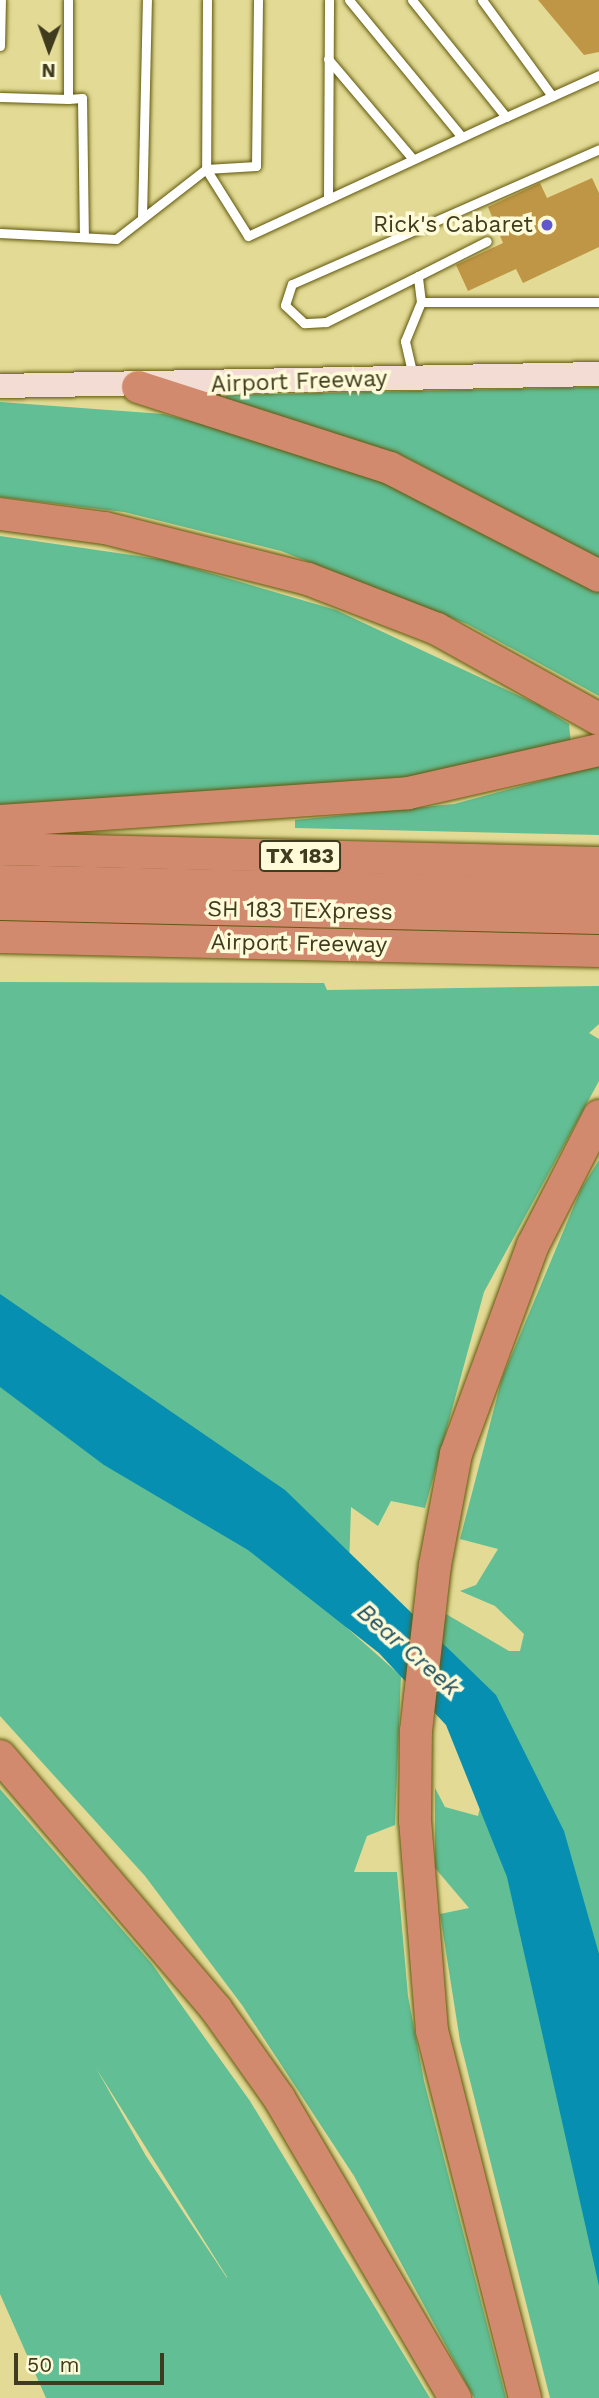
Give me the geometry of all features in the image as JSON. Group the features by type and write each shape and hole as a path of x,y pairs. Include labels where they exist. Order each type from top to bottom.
{"highway":[{"path":"138,387 390,468 599,576"},
{"path":"0,514 105,528 308,579 437,629 599,719"},
{"path":"0,821 408,793 599,750"},
{"name":"TX 183","path":"0,849 599,863"},
{"name":"SH 183 TEXpress","path":"0,881 599,894"},
{"name":"SH 183 TEXpress","path":"0,904 599,918"},
{"name":"Airport Freeway","path":"0,937 599,951"},
{"path":"524,2398 432,2031 420,1897 416,1731 444,1511 456,1454 506,1309 599,1116"},
{"path":"0,1756 216,2009 279,2098 454,2398"}],"main road":[{"name":"Airport Freeway","path":"0,386 138,387 599,374"}],"lane":[{"path":"0,46 1,0"},
{"path":"68,0 68,99"},
{"path":"142,218 147,0"},
{"path":"207,0 206,169 248,236 328,196 599,75"},
{"path":"0,233 116,239 206,169 256,166 258,0"},
{"path":"328,196 329,0"},
{"path":"349,0 461,136"},
{"path":"412,0 506,117"},
{"path":"482,0 552,96"},
{"path":"328,59 412,158"},
{"path":"0,97 82,98 84,237"},
{"path":"487,241 326,322 304,323 285,305 292,284 599,149"},
{"path":"414,378 405,341 421,302 418,276"},
{"path":"421,302 599,302"}],"green space":[{"path":"599,387 599,558 403,456 225,402 226,395"},
{"path":"0,402 163,414 349,461 599,586 599,696 467,624 281,551 124,512 0,497"},
{"path":"0,536 166,560 336,610 539,705 569,724 571,744 403,783 0,809"},
{"path":"599,765 599,835 295,828 295,820 454,804"},
{"path":"0,982 324,983 327,990 599,986 599,1024 589,1033 599,1039 599,1081 484,1292 425,1508 391,1501 378,1526 351,1507 347,1628 401,1676 395,1825 367,1836 354,1872 397,1872 408,1996 424,2081 506,2398 474,2398 354,2176 242,2005 145,1876 0,1716"},
{"path":"599,1160 599,2398 550,2398 460,2041 440,1914 469,1908 435,1868 435,1788 445,1807 478,1816 504,1711 441,1641 446,1614 509,1651 520,1651 524,1634 495,1606 460,1591 476,1585 498,1549 460,1539 502,1378 581,1189"},
{"path":"0,1789 152,1964 250,2101 430,2398 46,2398 0,2294","holes":["96,2068 227,2277 146,2156"]}],"water":[{"name":"Bear Creek","path":"0,1294 285,1490 496,1695 564,1831 599,1954 599,2286 507,1877 446,1725 379,1653 248,1550 104,1465 0,1387"}],"building":[{"path":"538,0 599,0 599,52 584,55"},
{"name":"Rick's Cabaret","path":"592,178 599,193 599,247 523,283 516,269 468,291 456,265 503,243 488,207 540,183 547,198"}],"place":[{"name":"Rick's Cabaret","path":"547,225"}]}
